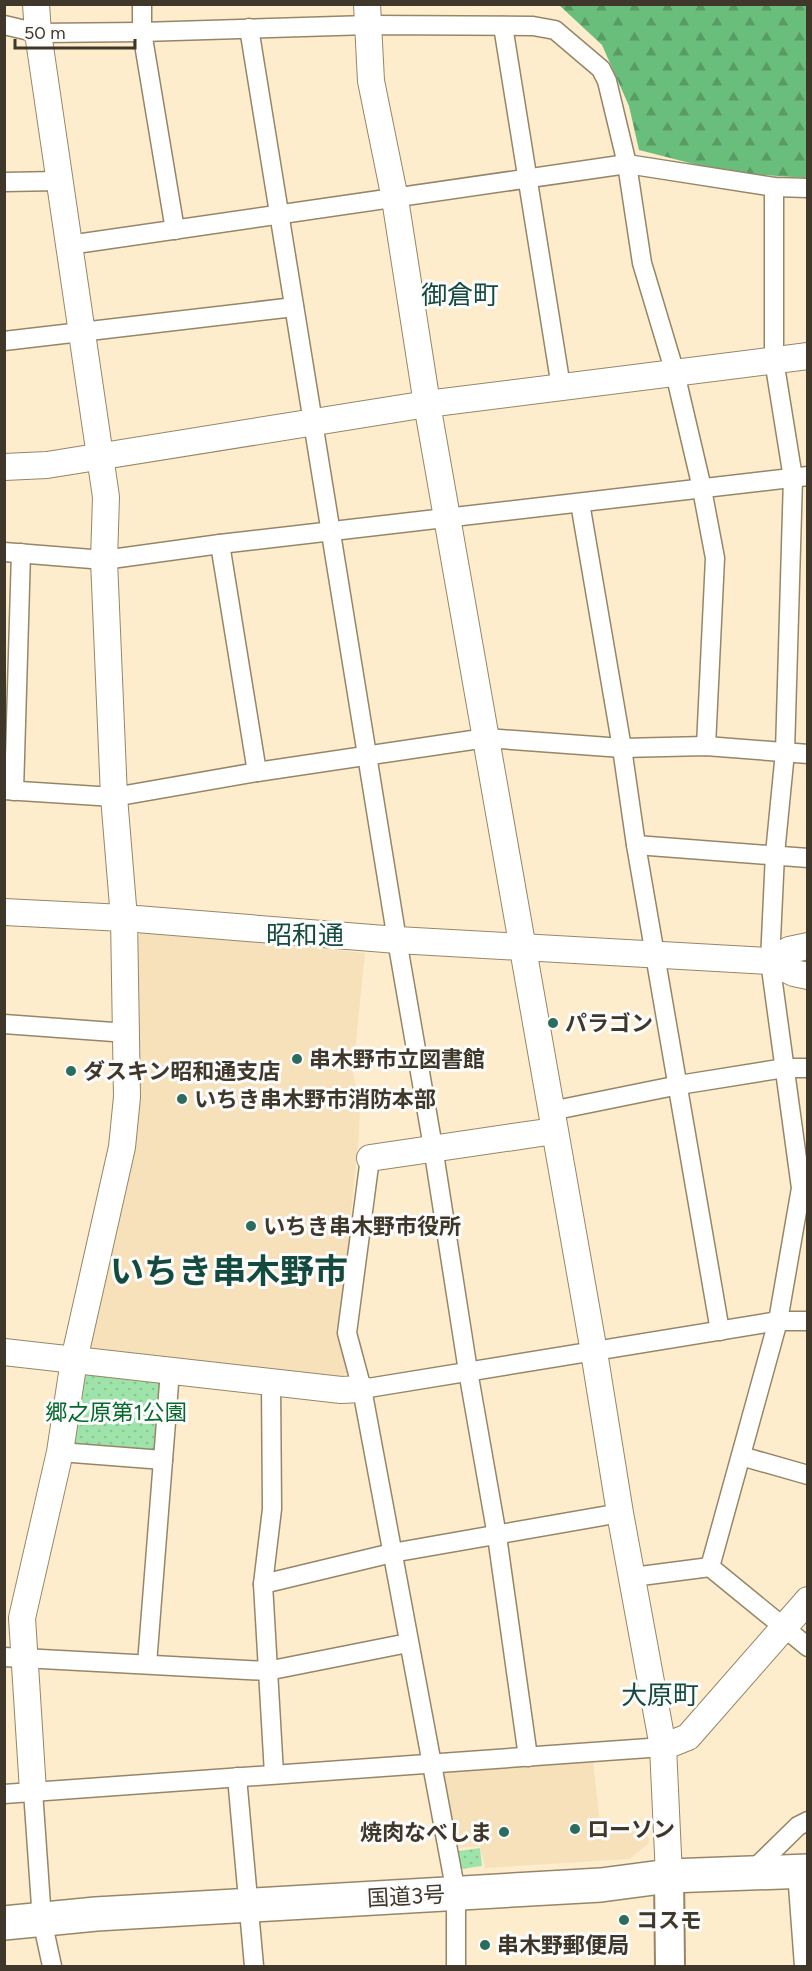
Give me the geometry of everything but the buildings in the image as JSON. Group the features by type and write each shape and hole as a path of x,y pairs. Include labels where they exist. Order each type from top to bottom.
{"highway":[{"name":"国道3号","path":"4,1923 96,1914 602,1885 669,1876 802,1871"}],"main road":[{"path":"669,1876 670,1966"}],"street":[{"path":"36,4 59,181 102,457 106,497 104,560 114,796 124,918 127,1033 127,1097 122,1147 74,1360 60,1452 15,1658 33,1791 42,1920 52,1966"},
{"path":"142,4 142,32 175,230"},
{"path":"4,25 38,33 142,32 249,28 368,15 503,26 533,26 555,30 601,69 607,81 627,164 642,263 675,373 702,489 715,558 706,746"},
{"path":"368,15 371,81 394,199 427,404 663,1748 669,1876"},
{"path":"503,26 561,387"},
{"path":"249,28 397,940 497,1536 528,1756"},
{"path":"69,245 627,164 774,187 807,188"},
{"path":"4,182 59,181"},
{"path":"710,1567 778,1321 804,1188 770,961 774,854 785,752 800,477 774,360 774,187"},
{"path":"4,340 294,307"},
{"path":"4,467 47,465 102,457 427,404 807,356"},
{"path":"800,477 220,544 104,560 13,553 9,790 114,796 486,738 622,748 706,746 807,754"},
{"path":"580,503 622,748 636,845 720,1331"},
{"path":"220,544 257,772"},
{"path":"636,845 807,858"},
{"path":"4,912 124,918 397,940 770,961 794,973 807,976"},
{"path":"770,961 789,950 807,946"},
{"path":"4,1024 127,1033"},
{"path":"456,1966 456,1893 362,1389 347,1333 369,1158 433,1148 552,1121 679,1085 785,1068 807,1068"},
{"path":"4,1352 340,1390 362,1389 778,1321 807,1321"},
{"path":"147,1664 170,1371"},
{"path":"271,1383 272,1509 263,1584 274,1774"},
{"path":"60,1452 163,1461"},
{"path":"741,1456 807,1475"},
{"path":"263,1584 392,1553 620,1513"},
{"path":"633,1577 710,1567 807,1647"},
{"path":"4,1794 663,1748 688,1737 807,1600"},
{"path":"15,1658 267,1671 408,1643"},
{"path":"237,1777 254,1966"},
{"path":"750,1873 798,1826 807,1821"},
{"path":"802,1871 804,1966"}],"shaded area":[{"path":"144,931 365,953 353,1072 360,1108 359,1135 339,1331 347,1372 339,1380 92,1352 89,1347 136,1131 140,1063 133,940"},
{"path":"593,1760 601,1834 648,1830 649,1843 630,1859 485,1868 480,1846 456,1848 443,1776 448,1768"}],"green space":[{"path":"559,5 807,5 807,178 729,173 639,150 629,106 602,45"},
{"name":"郷之原第1公園","path":"94,1371 158,1378 163,1384 158,1447 151,1454 74,1448 83,1376"},
{"path":"480,1848 482,1866 461,1869 459,1851"}],"place":[{"name":"パラゴン","path":"553,1023"},
{"name":"串木野市立図書館","path":"297,1059"},
{"name":"ダスキン昭和通支店","path":"71,1071"},
{"name":"いちき串木野市消防本部","path":"182,1099"},
{"name":"いちき串木野市役所","path":"251,1226"},
{"name":"ローソン","path":"575,1829"},
{"name":"焼肉なべしま","path":"504,1832"},
{"name":"コスモ","path":"624,1920"},
{"name":"串木野郵便局","path":"485,1945"}],"district":[{"name":"御倉町","path":"460,295"},
{"name":"昭和通","path":"305,935"},
{"name":"いちき串木野市","path":"229,1271"},
{"name":"大原町","path":"660,1695"}]}
